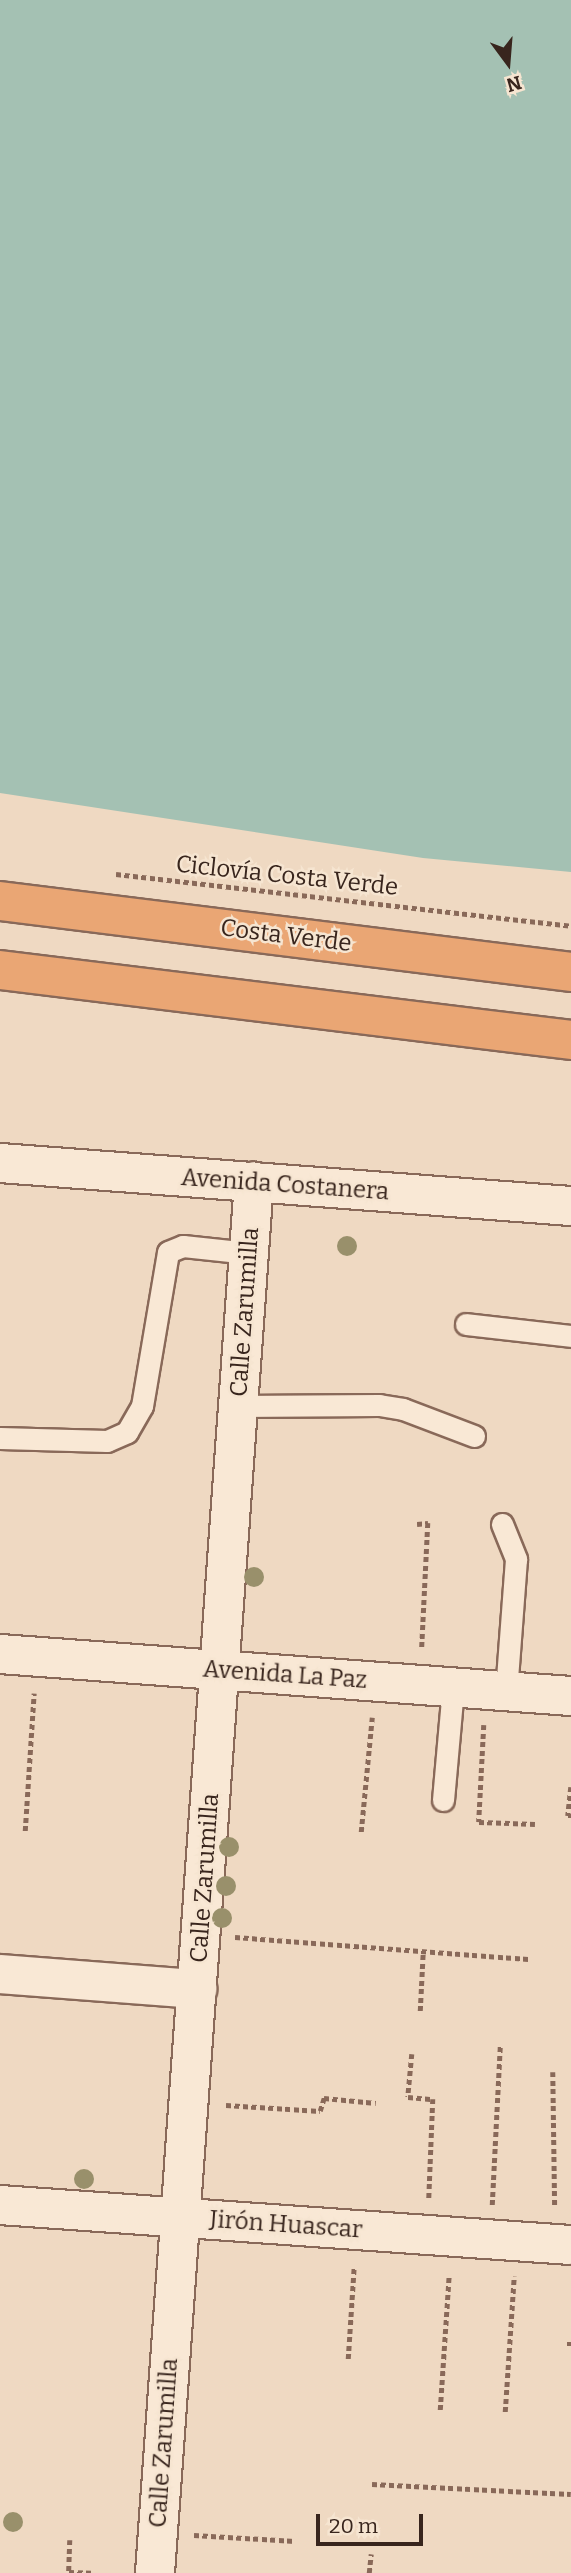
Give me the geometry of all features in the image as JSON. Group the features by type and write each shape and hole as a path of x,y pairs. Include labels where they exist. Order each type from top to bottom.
{"highway":[{"name":"Costa Verde","path":"0,901 571,972"},
{"path":"0,970 571,1040"}],"street":[{"name":"Avenida Costanera","path":"0,1163 571,1206"},
{"name":"Calle Zarumilla","path":"155,2573 254,1182"},
{"name":"Avenida La Paz","path":"0,1654 453,1687 495,1704 571,1696"},
{"path":"0,1974 197,1989"},
{"name":"Jirón Huascar","path":"0,2205 563,2245"}],"lane":[{"path":"0,1438 107,1441 127,1432 142,1406 168,1252 183,1246 249,1253"},
{"path":"466,1324 571,1336"},
{"path":"238,1406 379,1405 403,1409 474,1436"},
{"path":"495,1704 516,1559 502,1524"},
{"path":"443,1800 453,1687"}],"path":[{"name":"Ciclovía Costa Verde","path":"109,874 571,926"},
{"path":"417,1524 428,1523 422,1655"},
{"path":"25,1831 35,1689"},
{"path":"495,1704 478,1822 535,1824"},
{"path":"361,1832 373,1709"},
{"path":"571,1787 568,1816 571,1816"},
{"path":"201,1934 528,1959"},
{"path":"420,2011 423,1952"},
{"path":"500,2045 505,2412"},
{"path":"412,2054 408,2097 433,2099 440,2236 440,2410"},
{"path":"553,2072 563,2245"},
{"path":"189,2102 320,2111 324,2098 376,2103"},
{"path":"348,2359 357,2230"},
{"path":"372,2484 571,2494"},
{"path":"158,2533 295,2541"},
{"path":"70,2540 69,2572 92,2573"},
{"path":"369,2573 371,2554"}],"shaded area":[{"path":"0,0 571,0 571,872 423,858 0,793"}]}
